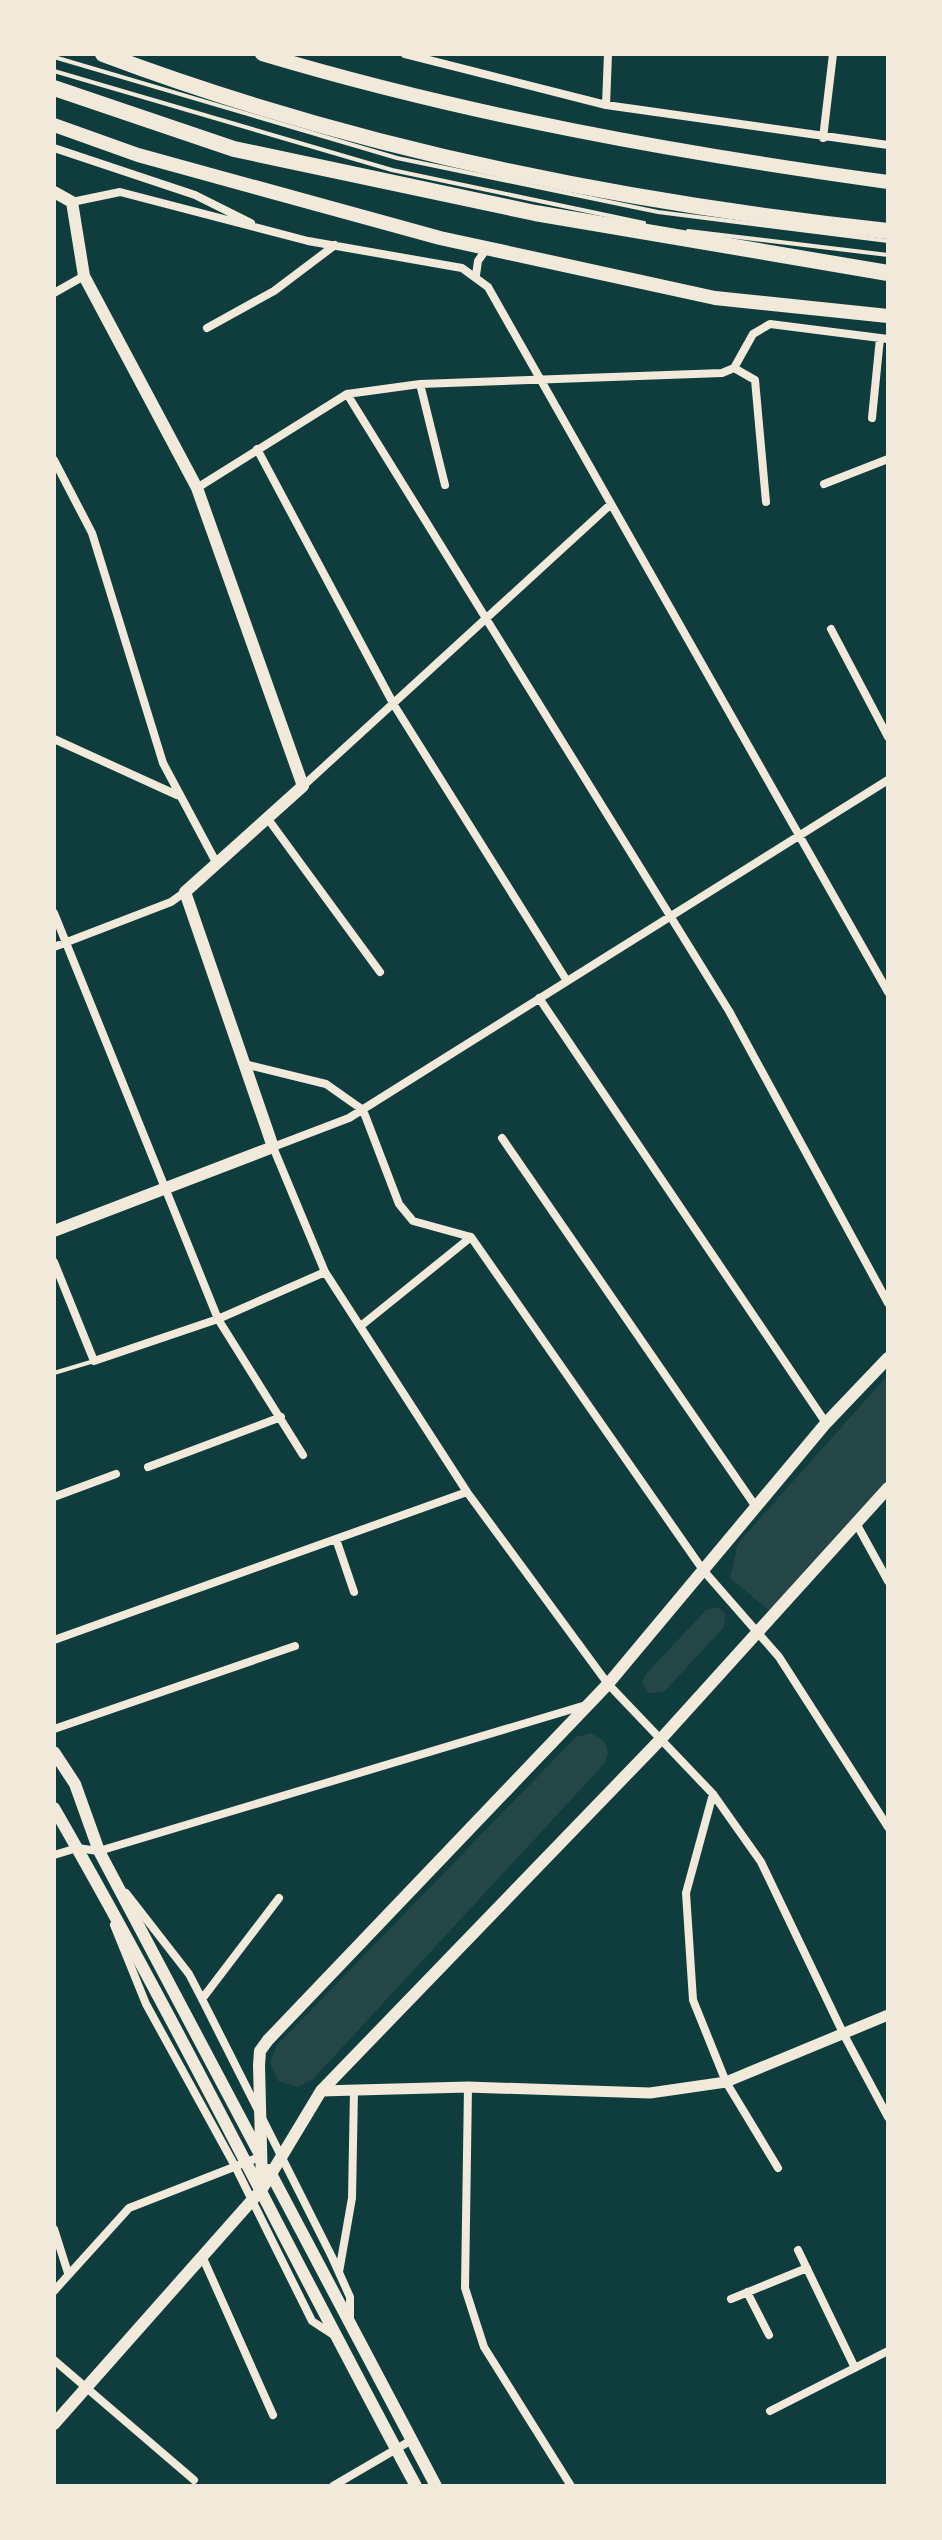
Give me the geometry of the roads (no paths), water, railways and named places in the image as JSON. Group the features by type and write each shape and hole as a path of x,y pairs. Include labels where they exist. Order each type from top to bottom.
{"highway":[{"path":"103,54 270,110 483,164 692,205 888,231"},
{"path":"262,54 504,116 727,158 888,182"},
{"path":"54,88 234,149 535,213 888,273"},
{"path":"54,125 138,155 487,248 715,298 888,316"}],"main road":[{"path":"54,192 72,202 84,276 197,488 303,786 185,892 273,1147 54,1231"},
{"path":"262,2189 260,2051 268,2040 590,1704 826,1423 888,1358"},
{"path":"54,2424 262,2189 321,2091 660,1740 888,1488"},
{"path":"54,1752 75,1784 99,1851 436,2486"},
{"path":"54,1808 248,2161 335,2336 416,2486"}],"street":[{"path":"405,54 606,105 888,145"},
{"path":"606,105 608,54"},
{"path":"823,138 833,54"},
{"path":"54,148 195,195 268,231"},
{"path":"72,202 120,192 268,231 462,268 476,275 488,287 888,992"},
{"path":"207,328 274,291 335,245"},
{"path":"476,275 478,261 487,248"},
{"path":"54,293 84,276"},
{"path":"197,488 347,394 420,384 722,373 734,368 753,334 770,324 884,338 872,418"},
{"path":"734,368 755,380 766,502"},
{"path":"420,384 445,485"},
{"path":"347,394 729,1011 888,1303"},
{"path":"257,449 394,705 567,981"},
{"path":"824,484 888,459"},
{"path":"54,460 92,533 163,763 217,864"},
{"path":"303,786 611,504"},
{"path":"831,629 888,737"},
{"path":"54,739 178,795"},
{"path":"888,780 363,1110 273,1147 325,1272 467,1492 608,1684 713,1794 761,1862 844,2035 888,2117"},
{"path":"268,819 380,972"},
{"path":"54,947 171,902 185,892"},
{"path":"54,913 218,1319 303,1455"},
{"path":"539,998 826,1423"},
{"path":"244,1064 326,1084 363,1110 399,1204 413,1221 471,1237 703,1570 779,1657 888,1827"},
{"path":"502,1138 756,1507"},
{"path":"362,1325 471,1237"},
{"path":"54,1262 94,1361 218,1319 325,1272"},
{"path":"148,1467 281,1417"},
{"path":"54,1497 116,1474"},
{"path":"54,1640 467,1492"},
{"path":"856,1523 888,1581"},
{"path":"336,1539 354,1592"},
{"path":"54,1729 295,1646"},
{"path":"54,1855 77,1848 99,1851 590,1704"},
{"path":"713,1794 686,1893 693,2000 726,2082 778,2168"},
{"path":"113,1876 189,1974 350,2297 350,2324"},
{"path":"99,1888 146,2004 235,2166 312,2321 335,2336"},
{"path":"202,1999 279,1898"},
{"path":"321,2091 468,2087 650,2093 726,2082 888,2015"},
{"path":"468,2087 465,2288 484,2347 571,2486"},
{"path":"338,2272 352,2198 354,2090"},
{"path":"54,2291 129,2208 262,2156"},
{"path":"54,2229 68,2273"},
{"path":"798,2250 855,2368"},
{"path":"202,2256 273,2415"},
{"path":"731,2299 807,2268"},
{"path":"747,2292 769,2335"},
{"path":"770,2411 888,2351"},
{"path":"54,2360 194,2480"},
{"path":"333,2486 410,2441"}],"lane":[{"path":"54,57 397,158 658,212 888,241"},
{"path":"54,71 392,170 502,196 675,230 888,255"},
{"path":"54,1373 94,1361"}]}
